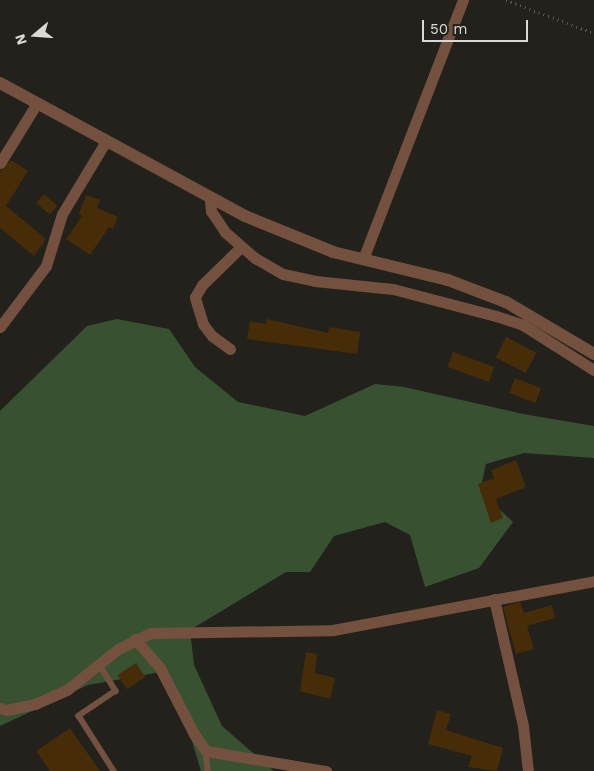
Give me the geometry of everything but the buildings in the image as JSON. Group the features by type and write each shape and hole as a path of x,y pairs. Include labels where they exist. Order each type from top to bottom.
{"street":[{"path":"363,259 463,0"},
{"path":"0,83 210,200 287,235 333,252 448,280 506,302 594,354"},
{"path":"0,164 37,103"},
{"path":"0,327 46,266 62,214 106,141"},
{"path":"210,200 217,222 242,247 274,270 296,278 393,289 514,322 594,370"},
{"path":"230,349 212,336 203,324 197,312 195,297 202,285 242,247"},
{"path":"0,708 20,708 35,704 68,689 135,639 151,633 334,630 594,580"},
{"path":"494,599 523,726 528,771"},
{"path":"135,639 160,668 194,734 206,751 326,771"}],"lane":[{"path":"99,664 116,691 79,716 114,771"},
{"path":"206,751 208,771"}],"path":[{"path":"506,0 594,33"}],"green space":[{"path":"117,319 169,329 195,367 238,402 305,416 375,384 404,387 523,414 594,426 594,458 524,453 486,464 480,491 513,522 479,568 425,587 410,535 385,522 334,536 310,572 286,572 190,630 194,665 222,726 274,771 201,771 184,715 161,672 88,685 0,726 0,411 87,326"}]}
